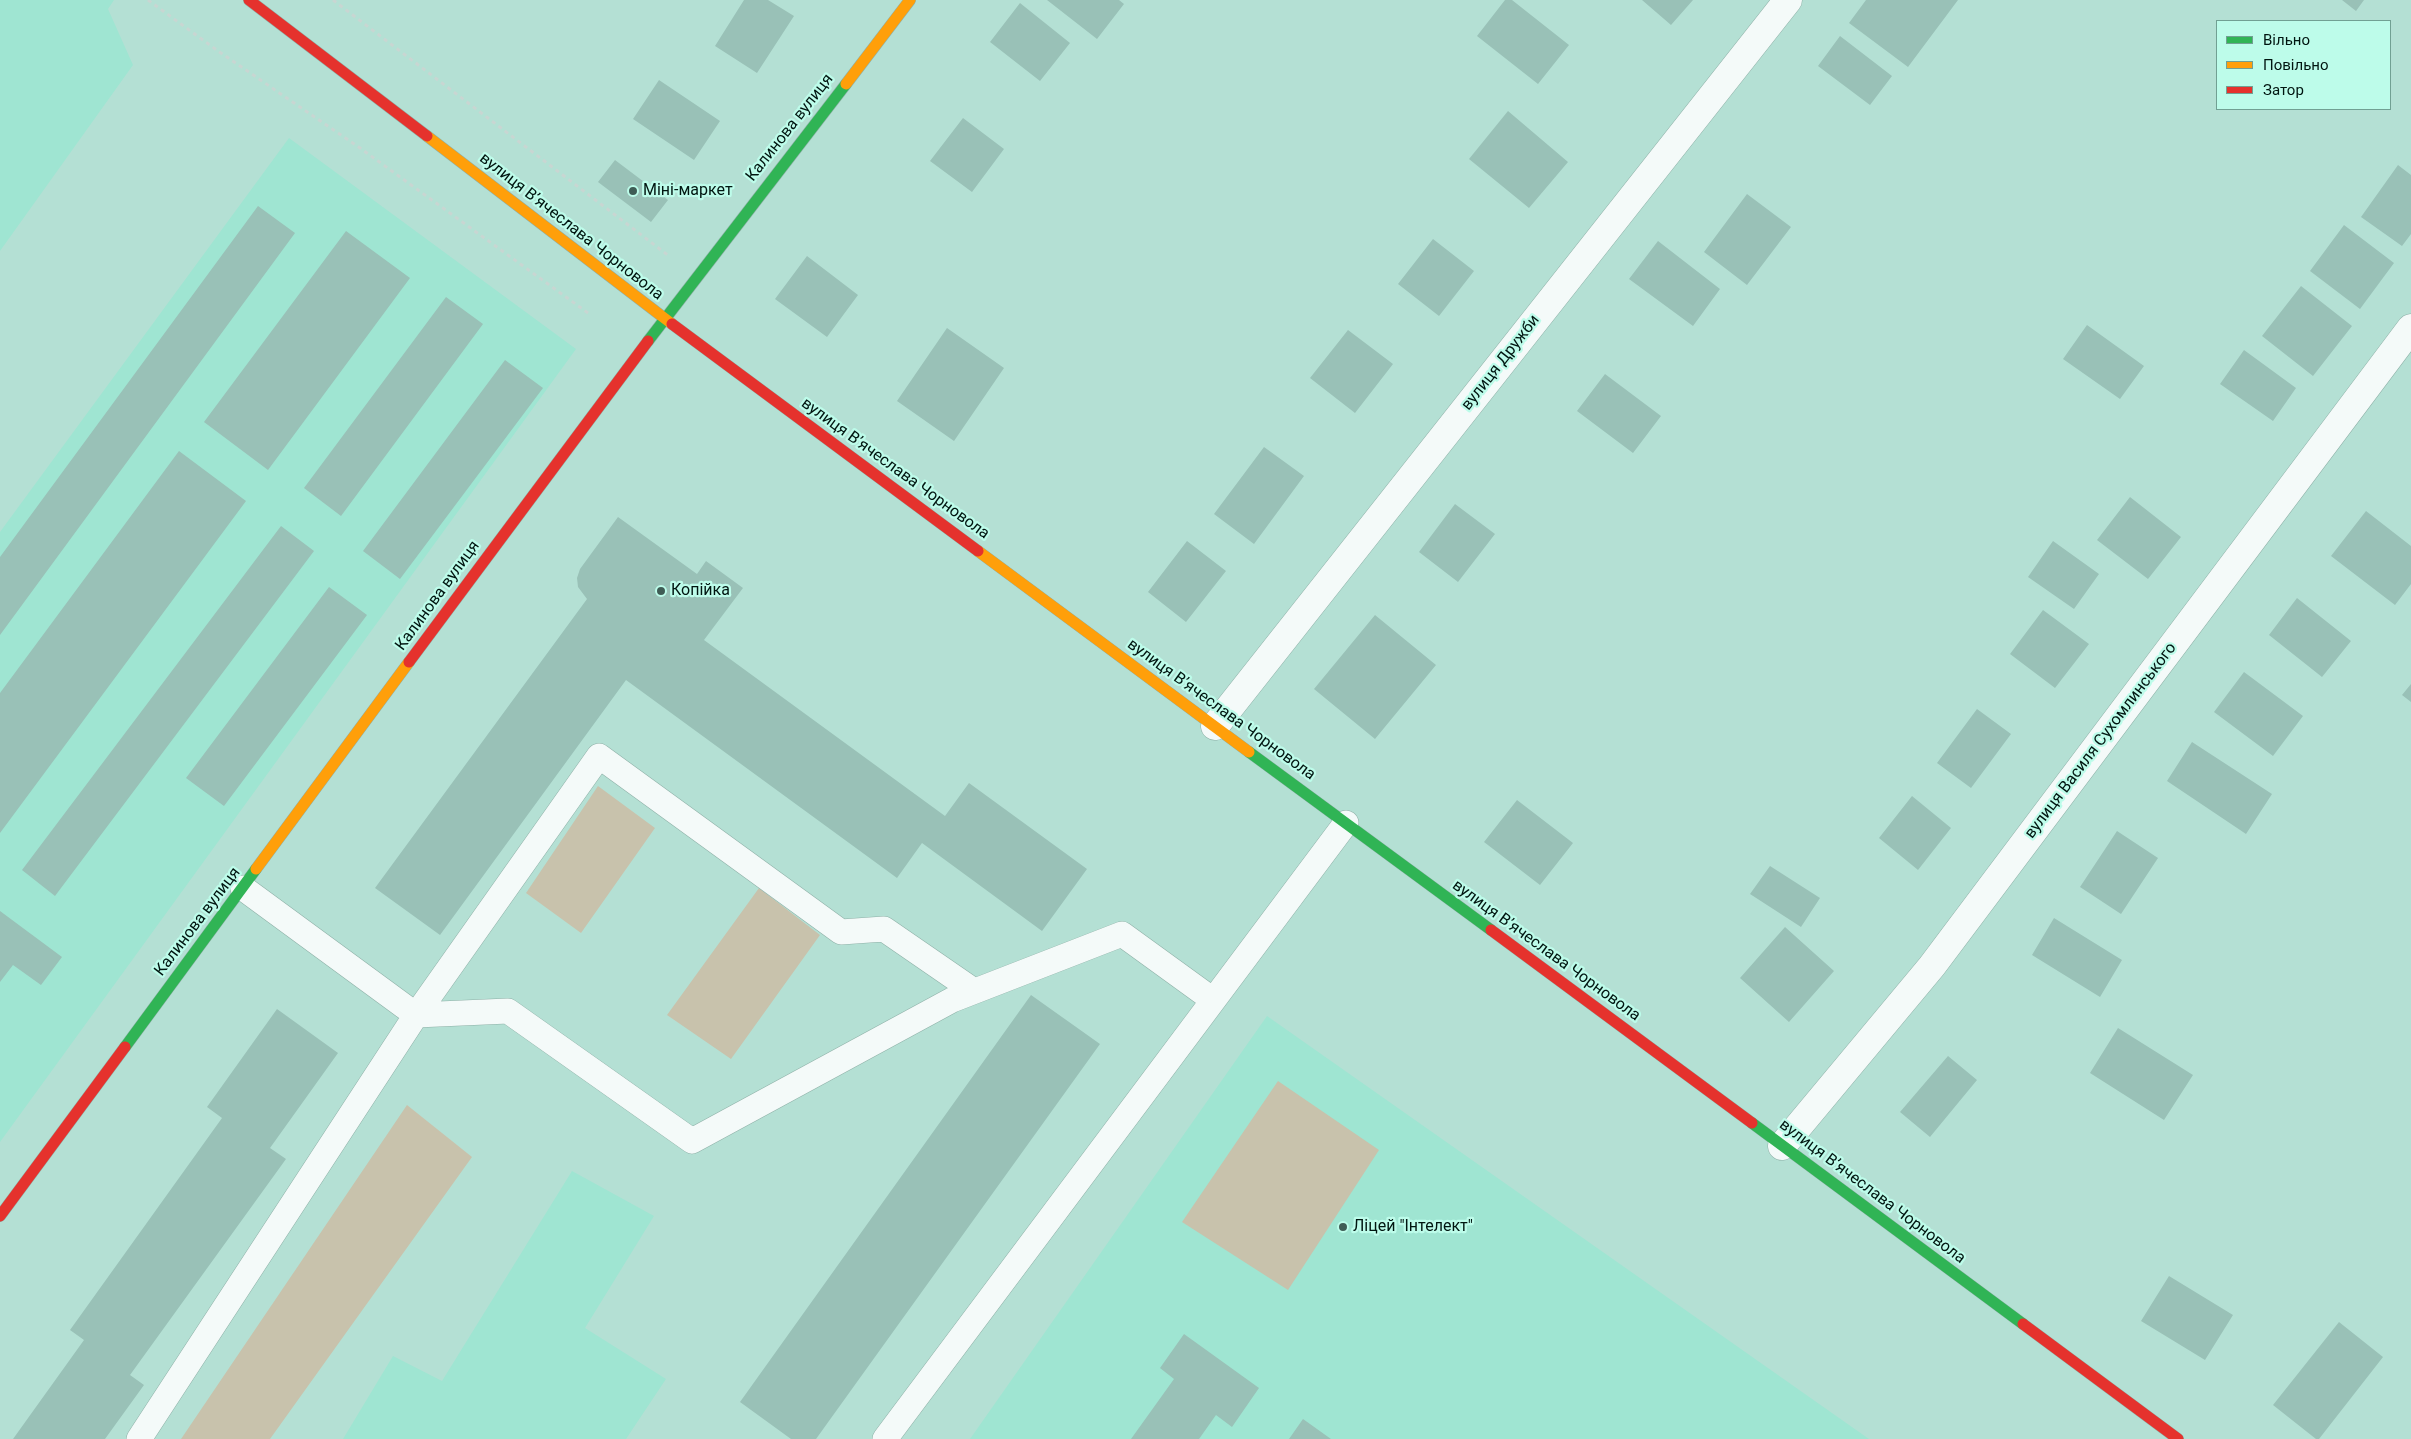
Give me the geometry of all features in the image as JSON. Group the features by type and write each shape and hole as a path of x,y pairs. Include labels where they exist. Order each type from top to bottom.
{"street":[{"name":"вулиця Вʼячеслава Чорновола","path":"249,0 664,319 2178,1439"},
{"name":"Калинова вулиця","path":"0,1216 664,319 910,0"},
{"name":"вулиця Дружби","path":"1215,726 1788,0"},
{"name":"вулиця Василя Сухомлинського","path":"1782,1146 1932,966 2411,328"}],"lane":[{"path":"140,1439 416,1015 599,756 841,932 884,928 974,991"},
{"path":"885,1439 1346,823"},
{"path":"243,888 416,1015 508,1010 692,1141 952,1000 1122,934 1213,1000"}],"path":[{"path":"148,0 218,51 360,148 588,313"},
{"path":"333,0 696,277"}],"shaded area":[{"path":"0,0 114,0 108,9 133,65 0,251"},
{"path":"289,138 576,349 0,1142 0,532"},
{"path":"598,786 655,828 581,933 526,893"},
{"path":"759,888 820,935 731,1059 667,1015"},
{"name":"Ліцей \"Інтелект\"","path":"1267,1016 1869,1439 970,1439"},
{"path":"1278,1081 1379,1150 1288,1290 1182,1222"},
{"path":"407,1105 472,1157 270,1439 181,1439"},
{"path":"572,1171 654,1216 585,1328 666,1379 626,1439 343,1439 393,1356 442,1381"}],"building":[{"path":"744,0 768,0 794,16 757,73 715,46"},
{"path":"1047,0 1119,0 1124,4 1097,39"},
{"path":"1505,0 1512,0 1569,45 1538,84 1477,36"},
{"path":"1642,0 1693,0 1671,25"},
{"path":"1866,0 1958,0 1908,67 1849,23"},
{"path":"2342,0 2364,0 2356,11"},
{"path":"1020,3 1070,43 1040,81 990,42"},
{"path":"1840,36 1892,76 1870,105 1818,66"},
{"path":"659,80 720,121 694,160 633,119"},
{"path":"1508,111 1568,162 1529,208 1469,159"},
{"path":"963,118 1004,149 972,192 930,161"},
{"name":"Міні-маркет","path":"615,160 668,200 651,222 598,182"},
{"path":"2398,165 2411,175 2411,234 2402,246 2361,217"},
{"path":"1747,194 1791,227 1747,285 1704,252"},
{"path":"258,206 295,233 0,635 0,557"},
{"path":"2344,225 2394,263 2360,309 2310,271"},
{"path":"346,231 410,278 268,470 204,422"},
{"path":"1433,239 1474,271 1439,316 1398,284"},
{"path":"1658,241 1720,289 1693,326 1629,279"},
{"path":"807,256 858,295 827,337 775,299"},
{"path":"2301,286 2352,326 2313,376 2262,336"},
{"path":"446,297 483,324 341,516 304,488"},
{"path":"2087,325 2144,366 2120,399 2063,359"},
{"path":"947,328 1004,368 954,441 897,401"},
{"path":"1348,330 1393,364 1355,413 1310,378"},
{"path":"2244,350 2296,388 2273,421 2220,384"},
{"path":"505,360 543,388 400,579 363,551"},
{"path":"1605,374 1661,416 1633,453 1577,411"},
{"path":"1264,447 1304,476 1254,544 1214,514"},
{"path":"179,451 246,501 0,833 0,693"},
{"path":"2130,497 2181,537 2148,579 2097,540"},
{"path":"1455,504 1495,534 1458,582 1419,552"},
{"path":"2366,511 2411,546 2411,584 2395,605 2331,556"},
{"path":"618,517 697,574 706,561 743,588 704,640 945,816 969,783 1087,869 1042,931 922,843 897,878 626,680 440,935 375,888 587,599 578,587 577,578 580,569"},
{"path":"281,526 314,551 55,896 22,870"},
{"path":"1187,541 1226,571 1186,622 1148,592"},
{"path":"2053,541 2099,574 2074,609 2028,577"},
{"path":"329,587 367,615 224,806 186,778"},
{"path":"2297,598 2351,641 2322,677 2269,635"},
{"path":"2043,610 2089,644 2055,688 2010,654"},
{"path":"1375,615 1436,665 1375,739 1314,689"},
{"path":"2244,672 2303,716 2273,756 2214,712"},
{"path":"2411,684 2411,702 2402,695"},
{"path":"1977,709 2011,734 1971,788 1937,763"},
{"path":"2192,742 2272,794 2246,834 2167,781"},
{"path":"1912,796 1951,828 1918,870 1879,838"},
{"path":"1517,800 1573,843 1540,885 1484,842"},
{"path":"2117,831 2158,858 2121,914 2080,887"},
{"path":"1770,866 1820,898 1801,927 1750,894"},
{"path":"0,911 62,957 41,985 13,965 0,982"},
{"path":"2054,918 2122,960 2100,997 2032,955"},
{"path":"1785,927 1834,971 1789,1022 1740,978"},
{"path":"1031,995 1100,1044 816,1439 791,1439 740,1402"},
{"path":"277,1009 338,1053 270,1148 286,1159 130,1375 144,1385 105,1439 13,1439 84,1340 70,1330 222,1118 207,1107"},
{"path":"2118,1028 2193,1075 2164,1120 2090,1073"},
{"path":"1948,1056 1977,1080 1930,1137 1900,1112"},
{"path":"2169,1276 2233,1315 2205,1360 2141,1321"},
{"path":"2339,1322 2383,1357 2319,1439 2316,1439 2273,1405"},
{"path":"1184,1334 1259,1388 1232,1427 1216,1415 1199,1439 1131,1439 1174,1379 1160,1368"},
{"path":"1303,1419 1331,1439 1289,1439"}],"traffic: fast":[{"path":"648,341 846,84"},
{"path":"1249,752 1491,930"},
{"path":"125,1047 256,869"},
{"path":"1752,1123 2023,1324"}],"traffic: slow":[{"path":"846,84 910,0"},
{"path":"427,136 672,324"},
{"path":"978,551 1249,752"},
{"path":"256,869 409,662"}],"traffic: jam":[{"path":"249,0 427,136"},
{"path":"672,324 978,551"},
{"path":"409,662 648,341"},
{"path":"1491,930 1752,1123"},
{"path":"0,1216 125,1047"},
{"path":"2023,1324 2178,1439"}],"place":[{"name":"Міні-маркет","path":"633,191"},
{"name":"Копійка","path":"661,591"},
{"name":"Ліцей \"Інтелект\"","path":"1343,1227"}]}
